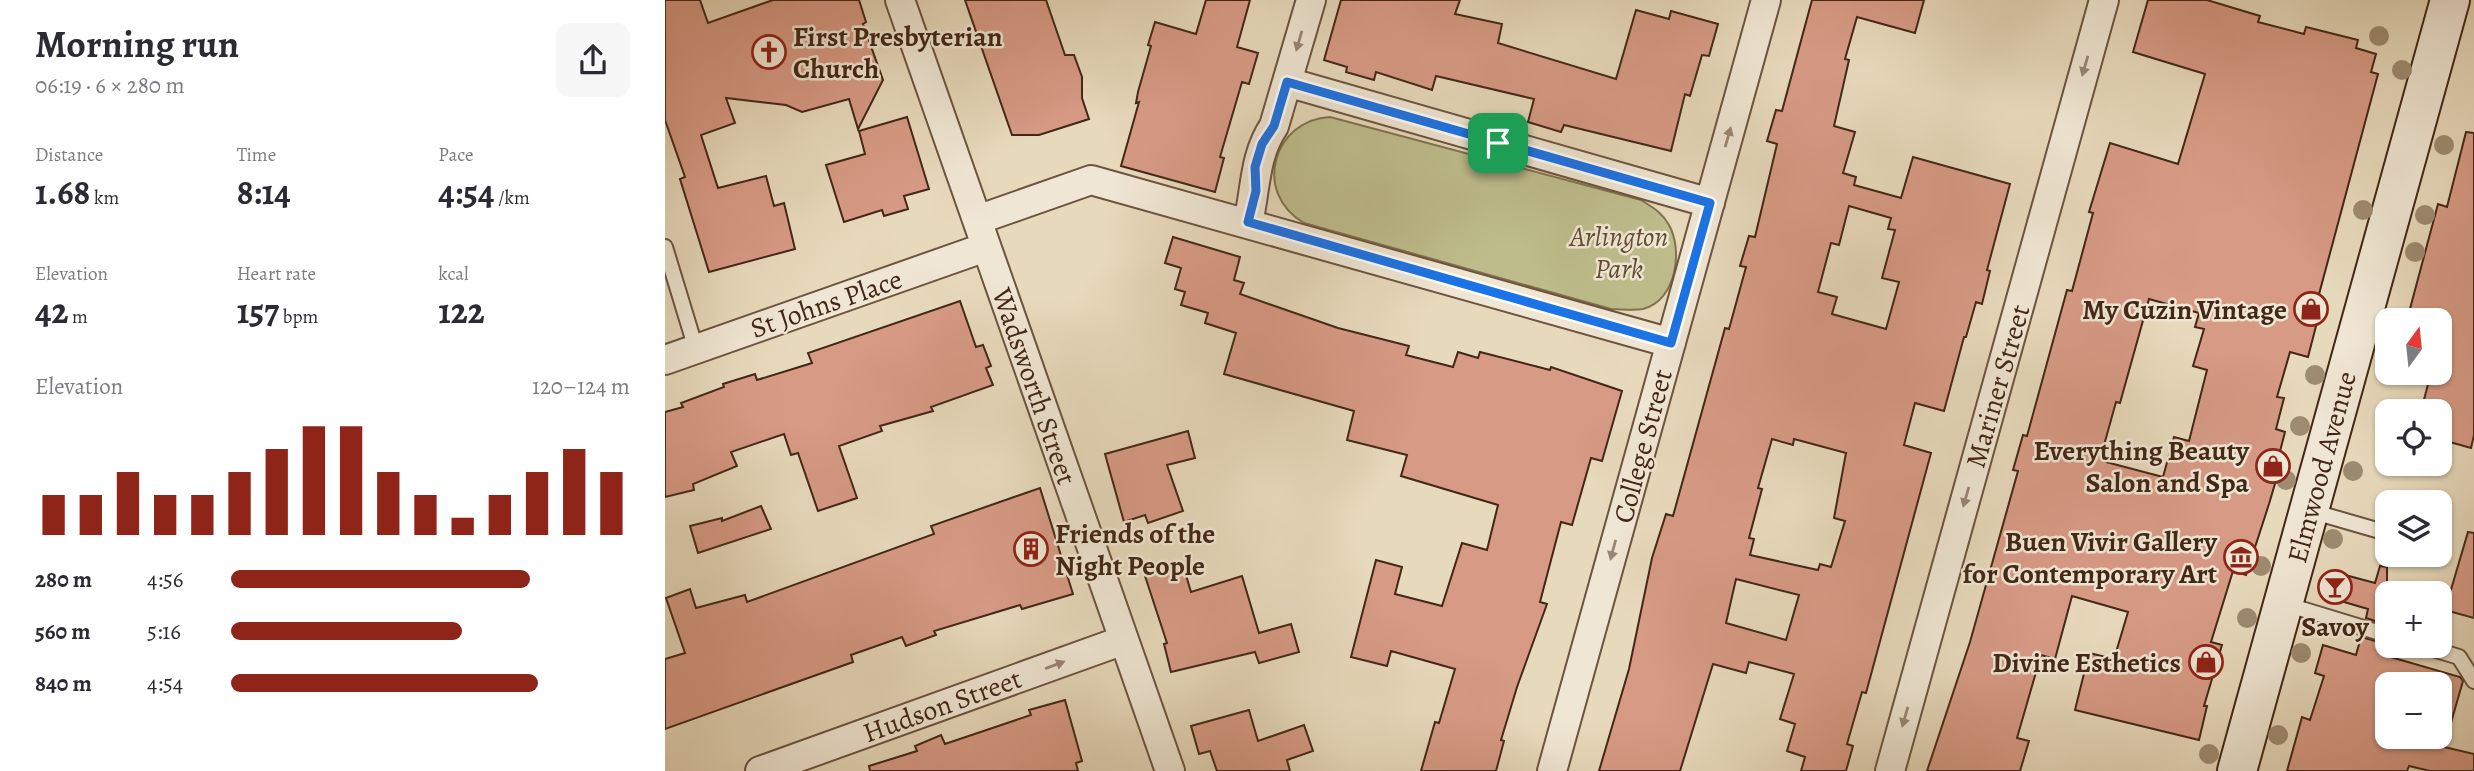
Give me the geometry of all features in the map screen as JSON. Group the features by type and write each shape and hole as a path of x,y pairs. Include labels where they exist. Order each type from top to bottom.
{"street":[{"name":"Wadsworth Street","path":"900,0 1170,771"},
{"path":"1248,222 1256,191 1255,167 1262,144 1274,126 1311,0"},
{"name":"College Street","path":"1552,771 1766,0"},
{"name":"Mariner Street","path":"1890,771 2104,0"},
{"name":"Elmwood Avenue","path":"2238,771 2448,6"},
{"path":"1287,82 1710,203"},
{"path":"977,220 1091,180 1671,343"},
{"name":"St Johns Place","path":"665,360 986,247"},
{"name":"Hudson Street","path":"760,771 1124,640"}],"lane":[{"path":"665,247 696,349"},
{"path":"2309,510 2375,529"},
{"path":"2284,603 2375,631"},
{"path":"2452,655 2459,657 2474,681"}],"green space":[{"name":"Arlington Park","path":"1330,117 1641,200 1657,210 1673,235 1676,260 1670,285 1654,304 1643,309 1611,309 1304,223 1288,210 1278,194 1274,177 1276,160 1283,144 1295,131 1310,121"}],"building":[{"name":"First Presbyterian Church","path":"665,0 700,0 708,23 773,0 859,0 866,22 863,24 883,80 858,129 849,99 802,112 786,105 726,98 735,123 701,135 718,188 766,176 774,206 784,203 795,249 709,272 680,179 685,177 665,120"},
{"path":"965,0 1046,0 1065,55 1074,55 1082,77 1082,98 1089,119 1039,135 1012,135"},
{"path":"1206,0 1250,0 1237,47 1258,53 1249,84 1242,82 1220,157 1224,158 1215,192 1121,166 1139,102 1136,103 1155,22 1196,34"},
{"path":"1341,0 1460,0 1455,14 1502,24 1498,43 1616,79 1636,10 1669,19 1671,11 1718,24 1709,56 1702,55 1690,96 1685,94 1671,151 1564,125 1561,132 1528,122 1534,99 1436,76 1432,90 1376,72 1374,80 1346,72 1347,67 1324,60"},
{"path":"1812,0 1924,0 1915,33 1857,17 1845,59 1849,60 1834,126 1855,132 1843,173 1856,177 1854,185 1901,198 1913,157 2010,184 1987,270 1990,271 1982,304 1976,302 1944,411 1915,403 1904,445 1931,453 1866,693 1862,692 1847,744 1853,746 1846,771 1801,771 1805,757 1787,751 1795,724 1780,719 1794,674 1749,662 1746,673 1713,664 1680,771 1599,771 1629,669 1652,558 1666,514 1673,516 1725,328 1729,329 1746,267 1740,266 1749,236 1755,237 1777,144 1767,141 1776,110 1782,111","holes":["1849,206 1891,218 1888,229 1895,230 1882,278 1899,282 1886,329 1832,314 1837,297 1818,292 1831,243 1839,245","1772,439 1793,445 1794,439 1846,453 1834,518 1845,521 1831,567 1820,564 1818,570 1750,555 1754,539 1749,538 1762,489 1758,488","1736,579 1799,595 1786,640 1726,623"]},
{"path":"2148,0 2207,0 2260,16 2258,22 2304,34 2306,27 2358,40 2356,48 2376,54 2371,72 2378,74 2318,298 2323,299 2308,357 2290,352 2277,397 2284,398 2276,429 2285,432 2278,459 2282,460 2246,575 2233,571 2211,642 2222,645 2204,706 2207,706 2199,740 2075,710 2089,653 2114,659 2128,612 2072,596 2055,659 2041,655 2017,738 2029,741 2020,771 1927,771 1970,642 2018,471 2013,470 2023,435 2027,436 2067,290 2072,291 2093,213 2089,212 2110,143 2178,164 2205,74 2133,52","holes":["2149,299 2199,313 2195,327 2204,329 2193,366 2207,370 2189,441 2174,437 2163,477 2106,462 2107,457 2101,456 2116,402 2120,403"]},
{"path":"907,117 929,189 904,196 908,209 884,216 882,210 844,222 826,165 865,154 859,131"},
{"path":"2466,132 2474,133 2474,435 2471,448 2452,443 2452,399 2424,399 2428,385 2452,385 2452,308 2410,308 2438,204 2447,207"},
{"path":"1173,237 1240,257 1234,280 1244,283 1240,294 1338,328 1409,346 1406,355 1453,367 1458,352 1478,358 1480,352 1550,370 1551,367 1622,391 1602,461 1591,458 1572,525 1561,522 1540,602 1547,604 1517,687 1501,740 1504,741 1496,771 1421,771 1435,722 1439,723 1455,669 1391,651 1387,666 1351,657 1376,560 1402,567 1395,594 1442,606 1462,543 1487,550 1498,505 1401,476 1407,455 1347,440 1354,411 1224,374 1236,333 1205,323 1208,313 1181,305 1185,292 1175,289 1181,268 1165,263"},
{"path":"960,301 976,347 983,345 991,366 986,368 993,385 931,407 933,411 880,426 882,431 839,446 857,498 818,511 798,453 791,455 784,434 731,452 737,466 693,484 694,490 665,497 665,412 683,407 681,403 724,387 723,384 755,374 757,380 812,363 808,353"},
{"path":"1188,431 1195,458 1167,465 1183,511 1148,523 1145,515 1124,522 1105,454"},
{"path":"1040,488 1073,594 1022,609 1020,605 934,631 936,635 906,646 902,637 851,655 853,662 665,729 665,659 685,653 666,598 690,589 696,608 745,595 747,602 934,534 931,526"},
{"path":"761,506 771,529 698,553 690,526 722,518 722,521"},
{"path":"2468,532 2474,533 2474,618 2452,612 2452,586"},
{"path":"1183,565 1191,592 1242,576 1259,633 1291,624 1299,652 1259,663 1255,652 1171,672 1164,644 1167,643 1145,576"},
{"path":"2380,567 2387,567 2387,581 2376,581"},
{"path":"2334,572 2375,583 2375,621 2366,618 2368,609 2327,597"},
{"path":"2361,637 2375,641 2375,658 2394,658 2443,672 2375,672 2375,749 2452,749 2474,754 2474,771 2430,771 2409,766 2407,771 2287,771 2302,717 2310,720 2324,676 2315,673 2323,645 2356,655"},
{"path":"2452,675 2463,681 2452,719"},
{"path":"1065,700 1082,761 1076,763 1078,771 870,771 869,766 917,751 915,746 941,735 945,744 1031,715 1029,710"},
{"path":"1249,710 1258,741 1304,725 1313,751 1287,760 1290,771 1217,771 1210,751 1199,754 1191,726"}],"place":[{"name":"First Presbyterian Church","path":"769,52"},
{"name":"My Cuzin Vintage","path":"2311,309"},
{"name":"Everything Beauty Salon and Spa","path":"2273,466"},
{"name":"Friends of the Night People","path":"1031,549"},
{"name":"Buen Vivir Gallery for Contemporary Art","path":"2241,557"},
{"name":"Savoy","path":"2335,587"},
{"name":"Divine Esthetics","path":"2206,662"}],"route":[{"path":"1287,82 1498,143 1710,203 1671,343 1248,222 1256,191 1255,167 1262,144 1274,126 1287,82"}]}
